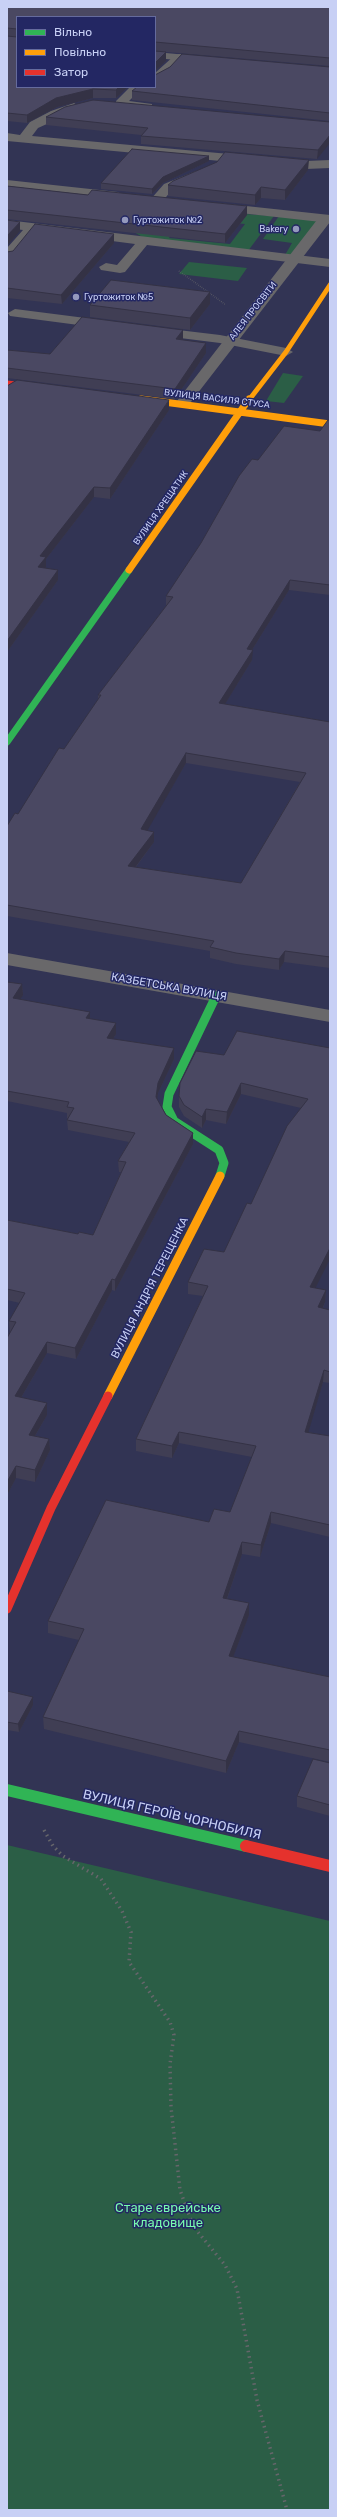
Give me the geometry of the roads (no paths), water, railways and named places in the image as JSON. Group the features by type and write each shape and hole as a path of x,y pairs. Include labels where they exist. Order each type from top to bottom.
{"street":[{"path":"156,55 217,61"},
{"path":"156,77 166,72 179,57"},
{"path":"120,104 136,88"},
{"path":"107,103 160,109"},
{"path":"23,139 31,128 55,114 85,104"},
{"path":"7,137 220,158 310,165 330,164"},
{"path":"156,200 168,187 212,168 220,158"},
{"path":"7,184 171,202"},
{"path":"202,205 328,219"},
{"name":"АЛЕЯ ПРОСВІТИ","path":"182,404 294,259 328,219"},
{"path":"7,224 142,243 330,263"},
{"path":"10,249 32,227"},
{"path":"106,268 120,269 142,243"},
{"name":"ВУЛИЦЯ ХРЕЩАТИК","path":"7,742 241,412 286,352 330,285"},
{"path":"16,313 125,327"},
{"path":"141,329 230,341 286,352"},
{"path":"10,385 53,388"},
{"name":"ВУЛИЦЯ ВАСИЛЯ СТУСА","path":"128,398 330,424"},
{"name":"КАЗБЕТСЬКА ВУЛИЦЯ","path":"7,959 330,1016"},
{"name":"ВУЛИЦЯ АНДРІЯ ТЕРЕЩЕНКА","path":"7,1609 51,1508 222,1171 224,1163 219,1150 205,1139 174,1120 167,1107 172,1088 216,996"},
{"name":"ВУЛИЦЯ ГЕРОЇВ ЧОРНОБИЛЯ","path":"7,1790 330,1866"}],"place":[{"name":"Гуртожиток №2","path":"125,220"},
{"name":"Bakery","path":"296,229"},
{"name":"Гуртожиток №5","path":"76,297"}],"park label":[{"name":"Старе єврейське кладовище","path":"168,2216"}]}
